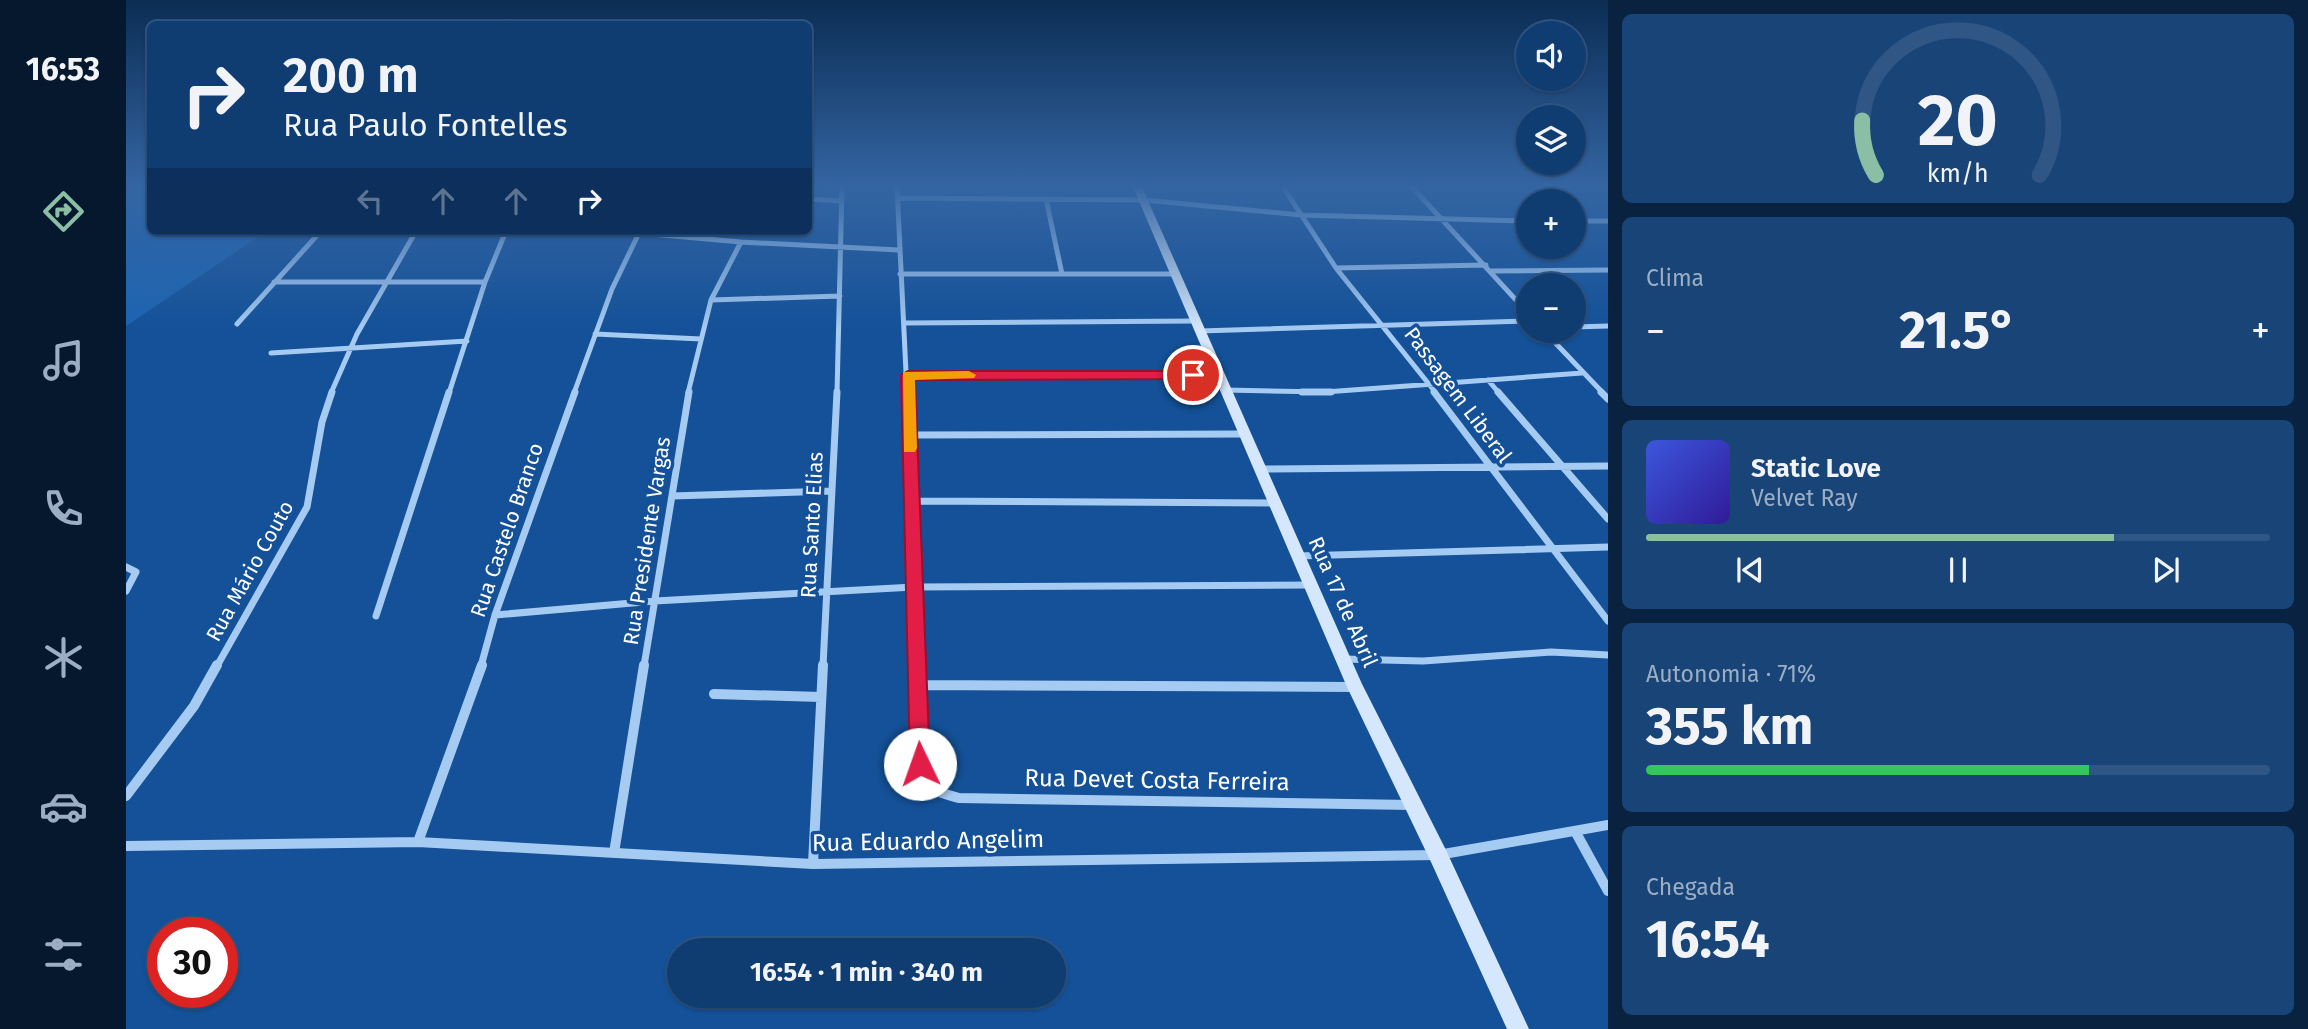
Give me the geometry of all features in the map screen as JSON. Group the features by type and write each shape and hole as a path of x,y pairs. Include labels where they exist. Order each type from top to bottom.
{"street":[{"path":"237,324 317,235"},
{"name":"Rua Mário Couto","path":"126,796 194,706 307,507 322,422 332,388 386,282 414,235"},
{"path":"376,616 485,282 504,235"},
{"name":"Rua Castelo Branco","path":"418,842 475,691 495,615 595,334 612,289 638,235"},
{"path":"682,235 842,249 899,250"},
{"name":"Rua Santo Elias","path":"813,864 842,235"},
{"path":"899,235 908,375 915,685 1355,687"},
{"path":"1054,235 1062,274"},
{"name":"Rua 17 de Abril","path":"1159,235 1355,687 1438,855 1518,1029"},
{"name":"Passagem Liberal","path":"1314,235 1336,268 1384,325 1427,386 1608,621"},
{"path":"1458,235 1516,299"},
{"name":"Rua Presidente Vargas","path":"614,853 686,403 711,300 741,242"},
{"path":"1336,268 1486,265"},
{"path":"1491,271 1608,270"},
{"path":"900,274 1175,274"},
{"path":"274,282 485,282"},
{"path":"711,300 840,296"},
{"path":"904,324 1197,326 1516,321"},
{"path":"1586,327 1608,326"},
{"path":"595,334 701,339"},
{"path":"271,353 467,341"},
{"path":"1555,343 1608,399"},
{"path":"1225,390 1325,392 1582,373"},
{"path":"908,375 1219,375"},
{"path":"1488,380 1608,519"},
{"path":"1599,390 1608,389"},
{"path":"909,435 1245,434"},
{"path":"1261,469 1608,466"},
{"path":"672,496 832,491"},
{"path":"910,501 1273,503"},
{"path":"1298,556 1608,547"},
{"path":"126,567 136,572 126,591"},
{"path":"495,615 655,601 914,587 1310,585"},
{"path":"1343,659 1423,661 1551,652 1608,654"},
{"name":"Rua Devet Costa Ferreira","path":"915,685 920,764 925,782 936,791 959,798 1411,805"},
{"path":"715,694 821,697"},
{"name":"Rua Eduardo Angelim","path":"126,846 418,842 813,864 1438,855 1608,825"},
{"path":"1574,831 1608,891"}],"shaded area":[{"path":"126,235 261,235 126,326"}],"slow traffic":[{"path":"910,448 908,375 969,375"}],"route":[{"path":"920,764 915,685 908,375 1193,375"}]}
